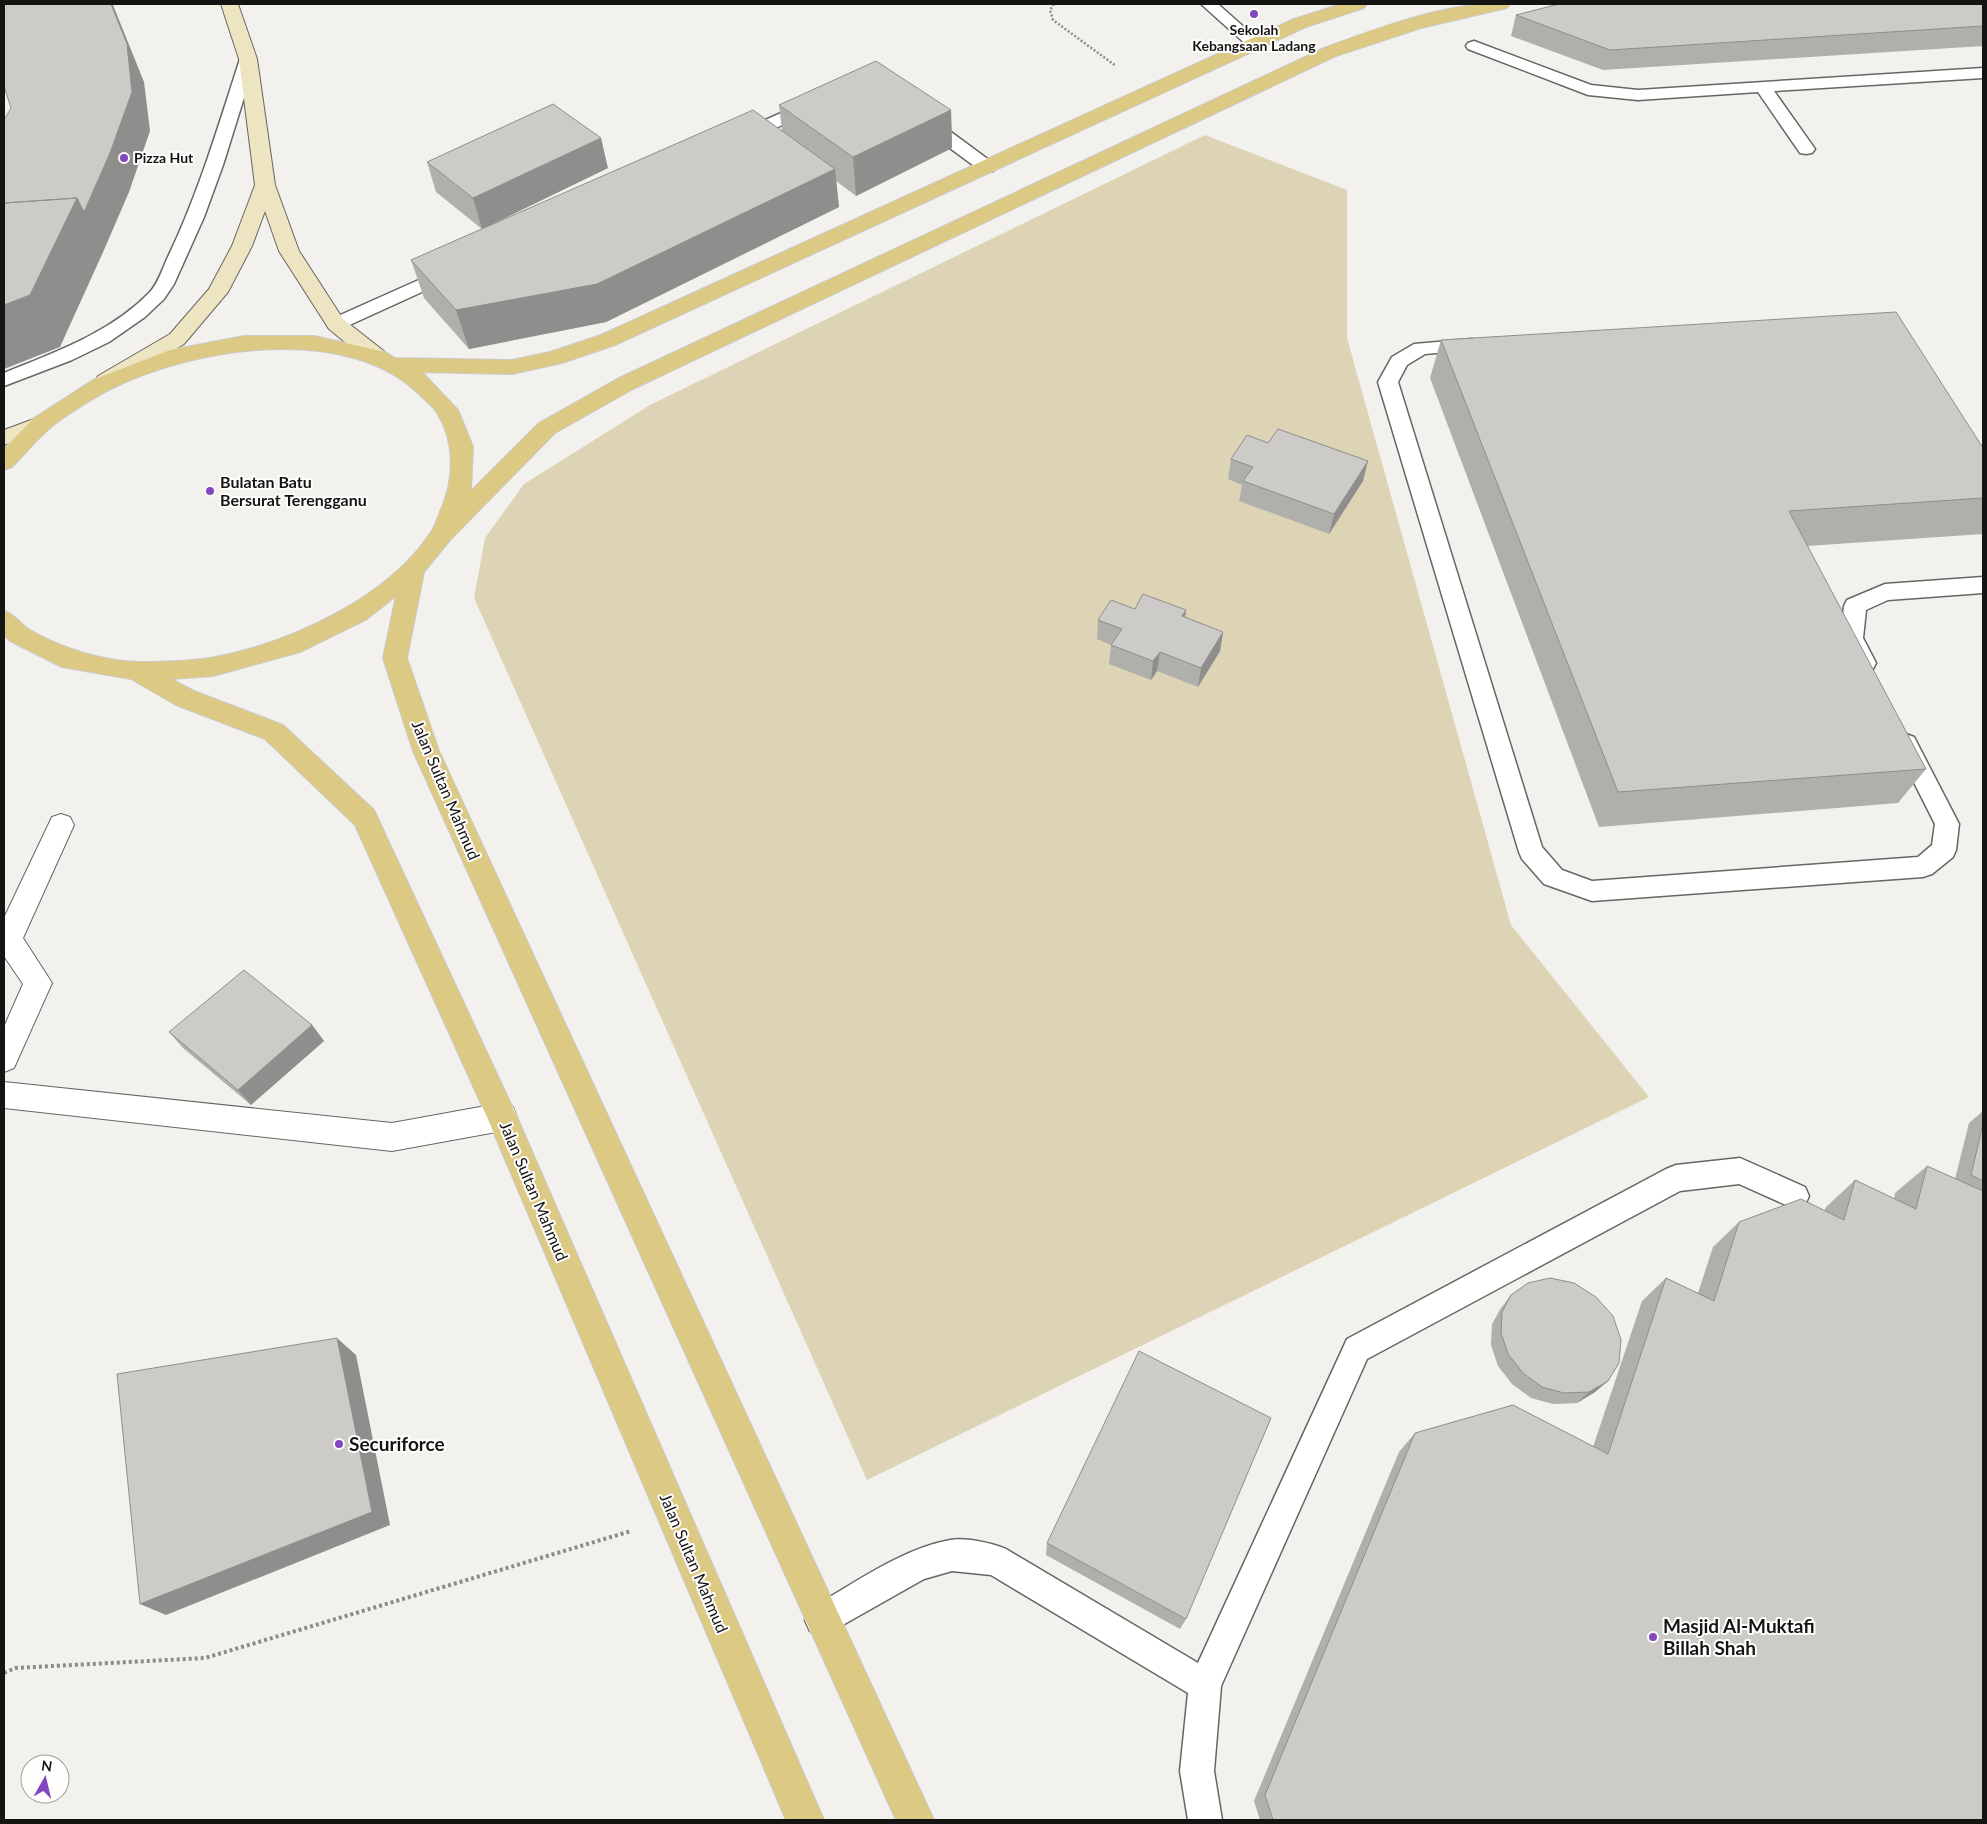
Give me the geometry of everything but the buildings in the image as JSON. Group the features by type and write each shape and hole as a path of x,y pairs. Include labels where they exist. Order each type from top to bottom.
{"main road":[{"path":"4,462 42,422 101,384 170,357 244,342 314,343 383,361 512,367 554,358 608,340 1300,23 1358,4"},
{"path":"4,620 18,635 71,660 137,671 214,667 290,646 358,613 413,570 442,534 547,428 625,384 1330,52 1406,26 1452,13 1501,4"},
{"path":"383,361 418,379 447,410 462,447 460,490 442,534"},
{"name":"Jalan Sultan Mahmud","path":"413,570 395,658 426,751 914,1820"},
{"name":"Jalan Sultan Mahmud","path":"137,671 185,698 274,732 365,818 502,1117 805,1820"}],"street":[{"path":"229,4 248,59 265,185 290,251 336,324 383,361"},
{"path":"101,384 178,339 218,292 242,246 265,185"},
{"path":"4,438 42,422"},
{"path":"4,1059 38,983 6,939 61,825"},
{"path":"4,1095 392,1137 502,1117"}],"lane":[{"path":"1210,4 1255,44"},
{"path":"1474,46 1588,90 1638,95 1983,73"},
{"path":"4,380 96,343 128,322 158,296 181,251 211,175 248,59"},
{"path":"1763,88 1806,149"},
{"path":"723,146 822,100"},
{"path":"915,114 987,167"},
{"path":"336,324 462,266"},
{"path":"1491,344 1422,348 1399,361 1388,382 1531,852 1553,877 1592,891 1923,867 1944,850 1947,824 1898,727"},
{"path":"1875,683 1852,638 1855,606 1885,592 1983,585"},
{"path":"1205,1820 1197,1771 1205,1685 1357,1349 1676,1178 1740,1171 1795,1196"},
{"path":"822,1620 918,1565 952,1555 994,1560 1205,1685"}],"path":[{"path":"1054,4 1050,10 1053,20 1151,91"},
{"path":"4,1673 15,1668 205,1658 674,1518"}],"shaded area":[{"path":"1205,135 1347,190 1347,338 1511,925 1649,1097 867,1480 474,598 485,538 524,484 650,405"}],"place":[{"name":"Sekolah Kebangsaan Ladang","path":"1254,14"},
{"name":"Pizza Hut","path":"124,158"},
{"name":"Bulatan Batu Bersurat Terengganu","path":"210,491"},
{"name":"Securiforce","path":"339,1444"},
{"name":"Masjid Al-Muktafi Billah Shah","path":"1653,1637"}]}
